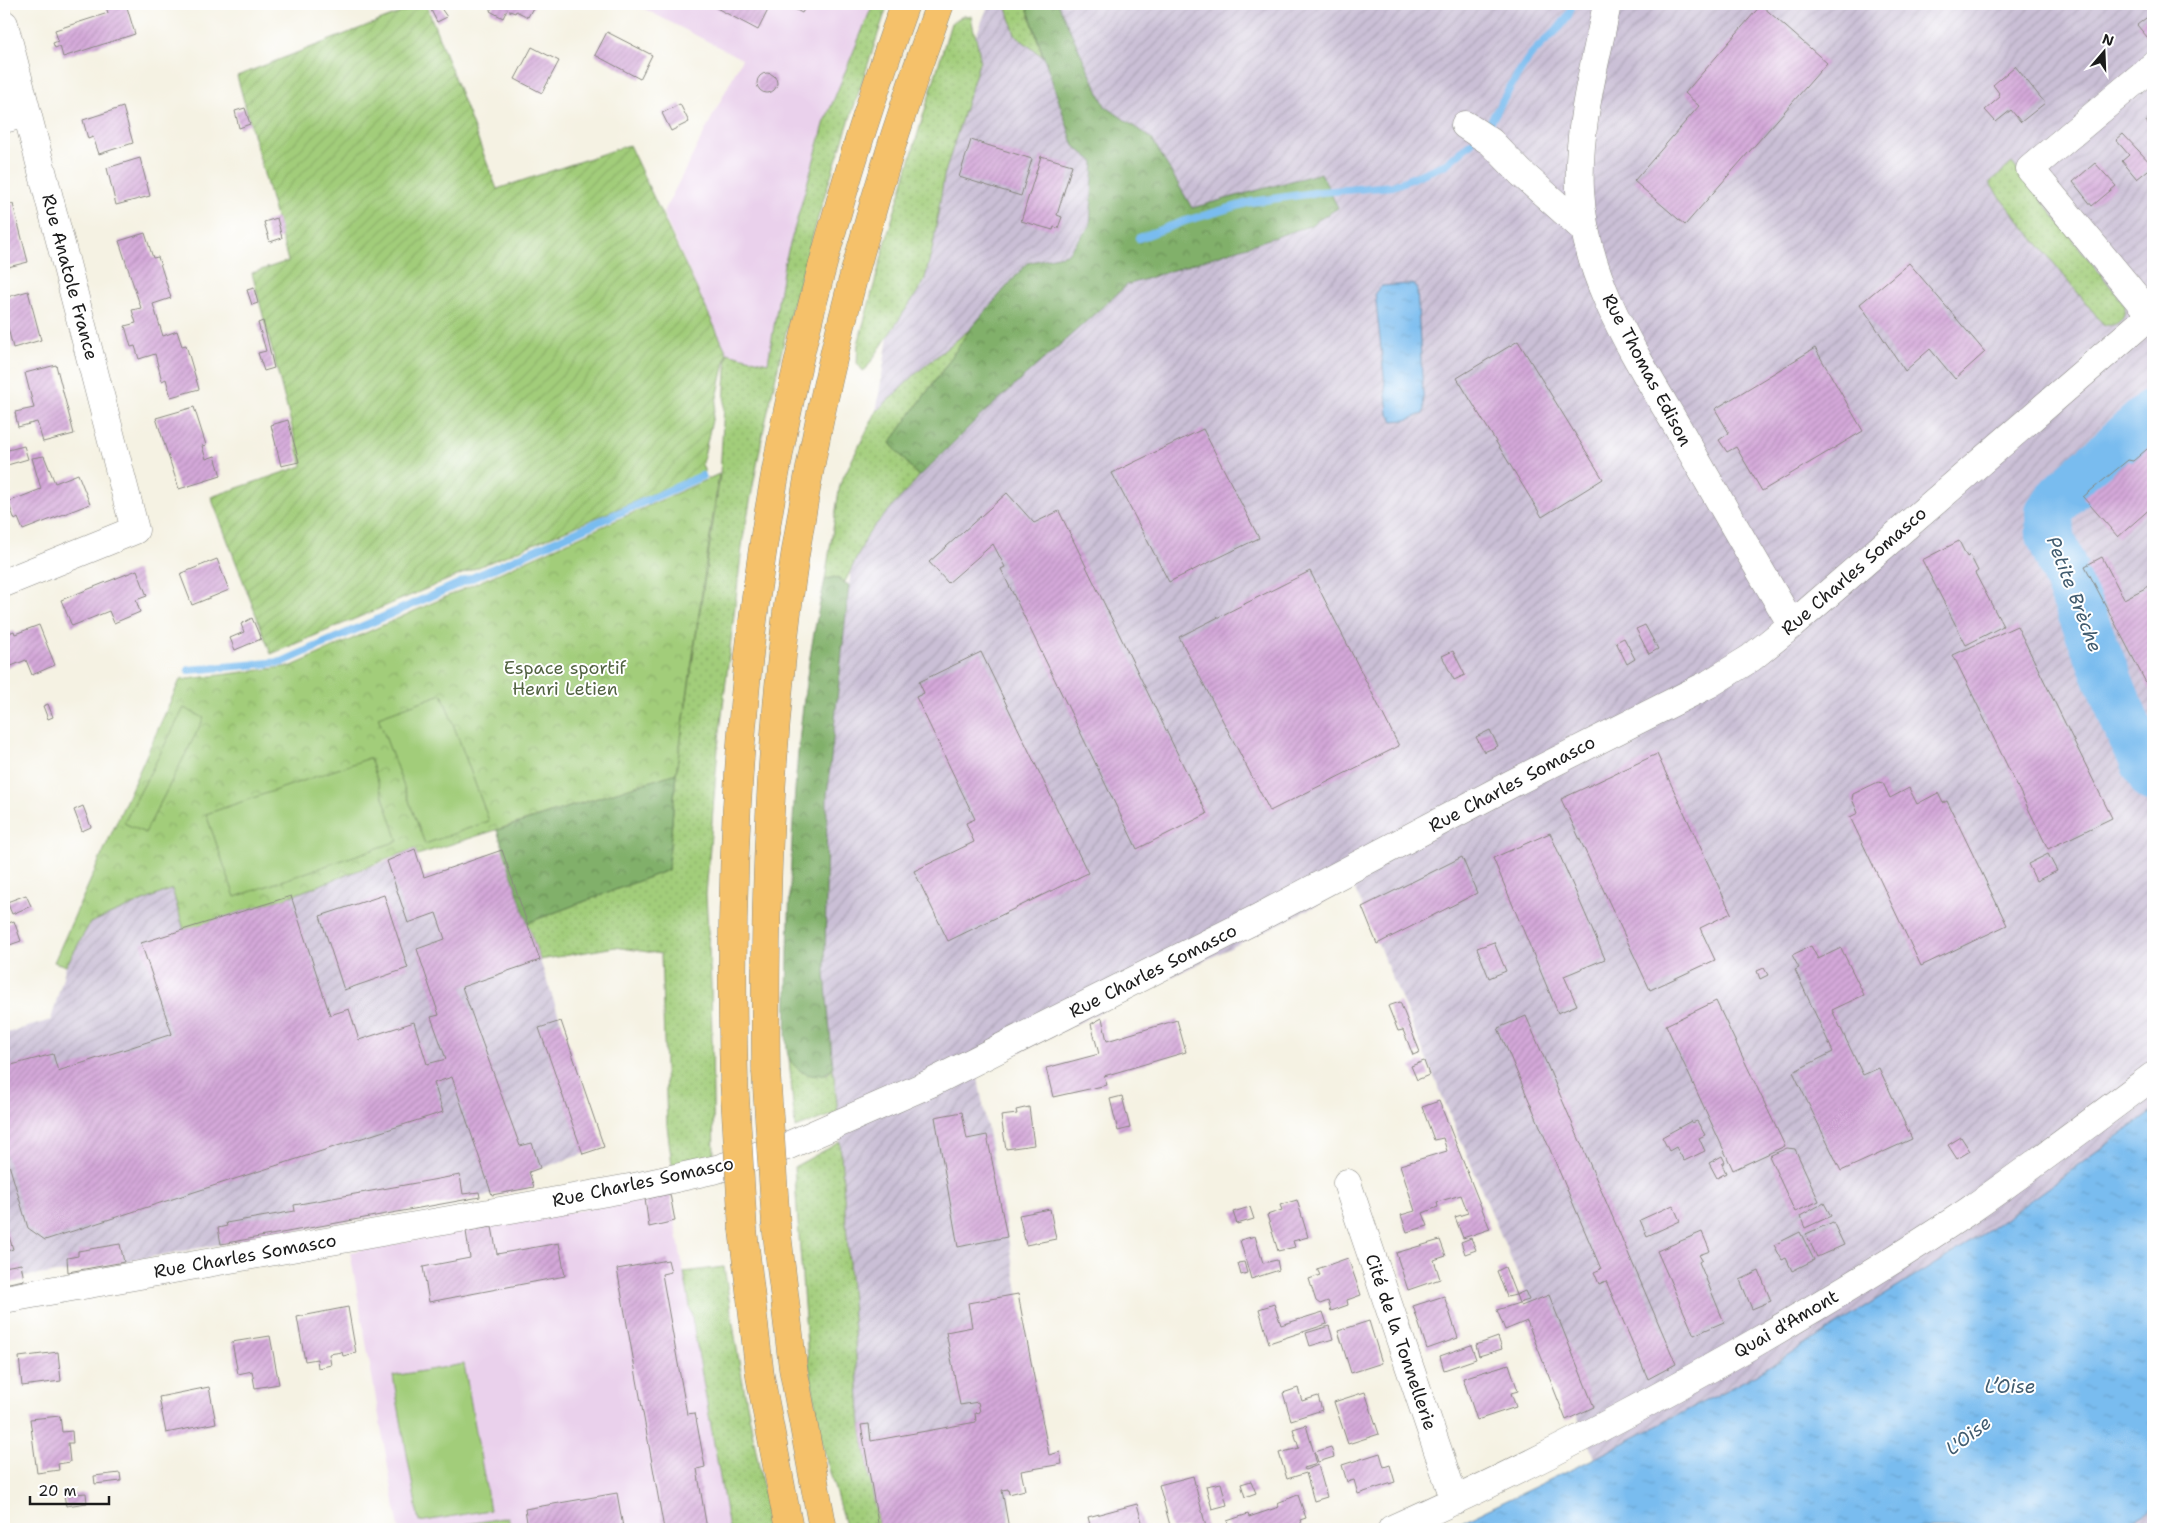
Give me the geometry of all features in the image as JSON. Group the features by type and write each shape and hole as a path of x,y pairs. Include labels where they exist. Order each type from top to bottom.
{"highway":[{"path":"789,1529 760,1376 743,1230 734,1080 732,959 736,816 743,718 764,541 788,407 816,287 853,155 905,4"},
{"path":"823,1529 794,1376 776,1225 766,1071 765,915 770,804 780,672 802,514 832,364 856,263 899,120 940,4"}],"street":[{"name":"Rue Thomas Edison","path":"1607,4 1588,98 1581,146 1580,190 1585,230 1604,292 1632,348 1792,625"},
{"name":"Rue Anatole France","path":"4,24 15,116 136,530 4,584"},
{"path":"2152,314 2030,169 2153,66"},
{"path":"1465,125 1491,142 1521,173 1585,230"},
{"name":"Rue Charles Somasco","path":"4,1300 635,1187 718,1169 787,1146 931,1083 1260,917 1519,780 1709,684 1751,658 1792,625 2152,314"},
{"name":"Quai d'Amont","path":"1392,1529 1455,1501 1670,1392 1878,1270 2024,1172 2153,1076"},
{"name":"Cité de la Tonnellerie","path":"1347,1183 1455,1501"}],"shaded area":[{"path":"635,4 879,4 768,364 727,353 663,213 742,59"},
{"path":"989,4 2153,4 2153,1111 1988,1231 1761,1372 1595,1458 1354,887 977,1073 1051,1466 1021,1471 1025,1490 1009,1494 1009,1529 879,1529 861,1425 841,1152 825,974 827,796 849,585 890,324 977,33"},
{"path":"415,849 424,877 502,850 604,1147 530,1172 534,1187 68,1272 24,1276 24,1280 4,1284 4,1034 51,1020 66,966 90,923 172,889 184,930 387,861"},
{"path":"670,1194 729,1529 399,1529 350,1252"},
{"path":"2153,1509 2153,1529 2118,1529"}],"green space":[{"path":"426,4 497,189 629,145 727,353 702,465 705,472 271,654 211,497 302,466 252,273 288,261 237,76"},
{"path":"873,4 888,4 826,191 792,306 763,433 743,539 718,748 706,895 711,984 714,1160 673,1172 667,1126 661,954 615,947 540,960 527,923 668,870 676,773 720,475 727,353 768,363 784,265 825,121"},
{"path":"1006,4 1026,4 1043,57 1015,35"},
{"path":"1026,4 1058,4 1105,106 1152,139 1192,208 1321,173 1338,208 1309,226 1127,285 978,418 919,477 890,443 970,329 1027,263 1067,254 1090,226 1094,162 1074,146"},
{"path":"963,16 971,16 980,60 944,176 933,246 924,282 863,371 857,363 858,344 889,230 951,23"},
{"path":"2012,163 2125,305 2124,314 2116,324 2103,324 1989,183"},
{"path":"970,329 890,443 919,477 869,532 845,582 834,577 825,580 840,484 876,412 919,371"},
{"name":"Espace sportif Henri Letien","path":"719,474 676,773 417,855 414,849 291,896 184,930 172,889 90,923 66,966 54,962 180,680 292,666"},
{"path":"834,577 849,585 827,796 825,974 833,1067 828,1072 816,1076 804,1073 798,1069 789,1058 787,1050 791,863 798,749 813,636 825,580"},
{"path":"442,694 489,821 425,844 378,717"},
{"path":"184,708 204,718 145,833 124,823"},
{"path":"370,758 398,841 235,897 206,814"},
{"path":"676,773 668,870 527,923 497,830"},
{"path":"789,1058 802,1072 828,1074 833,1067 838,1113 795,1128"},
{"path":"840,1142 861,1425 879,1529 846,1529 822,1444 808,1360 794,1167"},
{"path":"724,1267 739,1362 771,1529 729,1529 684,1272"},
{"path":"464,1364 490,1510 419,1522 393,1376"},
{"path":"508,1517 511,1529 440,1529"}],"water":[{"path":"1415,285 1417,290 1424,410 1423,414 1407,420 1393,421 1388,413 1375,293 1381,286"},
{"name":"L’Oise","path":"2153,1111 2153,1509 2118,1529 1447,1529 1595,1458 1761,1372 1988,1231"}],"building":[{"path":"105,4 126,4 135,34 63,57 60,46 55,48 53,43 58,41 55,30 108,13"},
{"path":"438,4 447,17 437,22 430,8"},
{"path":"494,4 535,4 528,17 516,11 515,13 507,10 503,18 490,11"},
{"path":"709,4 771,4 758,30"},
{"path":"785,4 807,4 802,13"},
{"path":"1761,5 1827,63 1685,225 1634,181 1699,106 1685,93"},
{"path":"2150,15 2153,18 2153,44 2137,25"},
{"path":"607,32 652,55 640,79 595,55"},
{"path":"532,47 559,61 542,93 515,79"},
{"path":"2015,66 2045,103 2021,122 2011,110 1996,122 1985,110 2000,97 1993,85"},
{"path":"763,73 771,73 777,79 777,87 771,93 763,93 757,87 757,79"},
{"path":"680,104 689,122 671,131 662,113"},
{"path":"123,107 133,143 99,154 93,137 88,139 83,120"},
{"path":"245,108 250,124 239,128 235,111"},
{"path":"2153,115 2153,133 2146,121"},
{"path":"2123,134 2153,166 2137,179 2122,161 2129,155 2116,140"},
{"path":"971,140 1032,159 1021,196 959,177"},
{"path":"1041,156 1072,165 1057,215 1062,217 1058,228 1054,227 1053,230 1021,221"},
{"path":"140,158 150,196 116,205 107,168"},
{"path":"2095,163 2116,186 2092,206 2073,182"},
{"path":"13,204 28,262 4,268 4,206"},
{"path":"277,218 282,238 270,242 264,222"},
{"path":"145,233 153,258 158,257 171,298 153,304 163,336 177,331 182,346 186,345 199,389 171,397 166,379 162,381 155,354 139,359 135,346 131,347 125,326 136,323 132,310 141,308 119,241"},
{"path":"1909,263 1985,352 1955,379 1930,349 1905,371 1860,304"},
{"path":"254,288 258,303 252,305 247,290"},
{"path":"28,291 41,340 13,348 7,324 4,325 4,298"},
{"path":"263,321 274,368 264,371 258,353 266,351 258,323"},
{"path":"1518,341 1603,479 1542,517 1457,378"},
{"path":"1815,348 1863,431 1762,491 1736,447 1727,452 1719,440 1729,433 1715,409"},
{"path":"56,365 74,434 43,442 37,422 18,427 15,412 34,408 25,373"},
{"path":"194,407 206,445 202,446 206,459 215,456 221,476 179,489 156,418"},
{"path":"288,420 299,462 281,466 271,425"},
{"path":"1203,429 1259,538 1169,582 1112,473"},
{"path":"2153,444 2153,506 2118,537 2083,497 2128,460 2133,461"},
{"path":"24,446 28,459 4,466 4,451"},
{"path":"44,456 55,483 78,474 90,504 23,530 18,518 15,520 8,502 41,489 32,458"},
{"path":"1007,493 1034,523 1059,511 1207,814 1137,849 1001,569 1005,567 993,544 948,583 929,562"},
{"path":"1959,541 1967,557 1970,555 1978,571 1975,573 2003,626 1966,645 1922,560"},
{"path":"2102,557 2124,599 2153,584 2153,696 2085,566"},
{"path":"217,559 229,590 192,605 180,574"},
{"path":"137,570 147,596 136,600 140,612 114,623 109,611 72,626 61,600"},
{"path":"1310,571 1399,746 1270,811 1179,637"},
{"path":"252,618 261,639 235,650 230,638 244,632 241,624"},
{"path":"39,625 55,665 32,675 26,660 4,669 4,635 14,631 15,634"},
{"path":"1645,625 1658,649 1649,654 1636,629"},
{"path":"2017,626 2112,818 2048,849 1953,655"},
{"path":"1624,638 1635,659 1627,664 1616,642"},
{"path":"1453,651 1465,675 1454,680 1442,656"},
{"path":"981,652 1088,873 948,941 914,871 974,842 966,823 975,819 916,697 924,693 919,682"},
{"path":"48,704 53,717 48,719 43,706"},
{"path":"1490,730 1498,746 1484,752 1476,737"},
{"path":"1657,754 1731,913 1700,928 1715,960 1650,990 1561,799"},
{"path":"1878,782 1883,783 1890,798 1909,788 1917,804 1938,793 1943,803 1947,801 2007,925 1921,966 1850,817 1858,813 1852,799 1853,794"},
{"path":"83,806 91,827 82,831 74,810"},
{"path":"1550,833 1605,959 1564,976 1577,1005 1558,1013 1493,858"},
{"path":"415,849 424,877 502,850 540,960 462,987 520,1146 532,1143 540,1168 529,1172 534,1187 492,1195 452,1077 434,1083 443,1112 45,1240 28,1228 4,1148 4,1067 53,1054 58,1071 172,1034 141,943 291,896 330,1015 349,1009 359,1040 414,1022 427,1064 446,1059 431,1017 439,1015 417,949 445,939 436,913 408,923 387,861"},
{"path":"2048,854 2057,871 2036,881 2028,864"},
{"path":"1462,857 1477,893 1377,944 1362,907"},
{"path":"26,895 31,906 12,914 7,902"},
{"path":"384,895 408,968 344,990 320,916"},
{"path":"14,921 21,941 4,947 4,925"},
{"path":"1494,942 1506,971 1489,978 1477,948"},
{"path":"1811,946 1818,959 1841,948 1864,995 1832,1010 1863,1075 1879,1068 1912,1139 1841,1171 1793,1072 1833,1052 1795,970 1799,968 1792,955"},
{"path":"1764,968 1768,975 1760,979 1757,971"},
{"path":"1716,1001 1785,1146 1733,1170 1666,1025"},
{"path":"1400,1002 1420,1052 1413,1055 1403,1030 1398,1031 1388,1006"},
{"path":"1526,1016 1676,1364 1648,1379 1606,1281 1599,1284 1594,1272 1601,1269 1498,1028"},
{"path":"1102,1018 1107,1041 1177,1020 1186,1052 1104,1076 1107,1085 1053,1097 1046,1068 1099,1054 1091,1024"},
{"path":"561,1021 604,1147 583,1154 539,1028"},
{"path":"1424,1061 1429,1075 1417,1080 1411,1066"},
{"path":"1122,1096 1130,1128 1118,1131 1110,1099"},
{"path":"1439,1101 1490,1229 1463,1238 1455,1217 1468,1213 1461,1195 1437,1202 1438,1207 1423,1213 1428,1226 1407,1232 1401,1215 1415,1211 1400,1165 1447,1151 1443,1138 1434,1140 1422,1107"},
{"path":"1029,1107 1034,1145 1006,1149 1001,1116 1017,1114 1016,1110"},
{"path":"962,1112 967,1139 987,1135 1007,1237 958,1247 935,1117"},
{"path":"1691,1121 1692,1123 1697,1121 1705,1135 1699,1138 1705,1151 1684,1161 1676,1147 1669,1151 1662,1137"},
{"path":"1961,1137 1970,1151 1957,1159 1948,1145"},
{"path":"1787,1148 1795,1149 1819,1201 1795,1212 1769,1156"},
{"path":"1722,1156 1725,1162 1722,1164 1726,1173 1717,1178 1709,1163"},
{"path":"460,1175 463,1194 479,1192 480,1197 221,1244 218,1228 227,1226 226,1223 295,1211 294,1205"},
{"path":"670,1194 675,1221 649,1227 645,1199"},
{"path":"1297,1200 1308,1237 1293,1241 1295,1247 1278,1251 1267,1215 1282,1210 1280,1205"},
{"path":"1824,1203 1831,1216 1805,1228 1800,1216"},
{"path":"1673,1205 1680,1221 1647,1236 1640,1220"},
{"path":"1250,1207 1254,1219 1237,1224 1233,1212"},
{"path":"1050,1209 1056,1239 1026,1245 1019,1215"},
{"path":"4,1221 13,1249 4,1252"},
{"path":"1833,1222 1844,1245 1817,1257 1806,1234"},
{"path":"492,1227 497,1254 559,1243 565,1276 429,1302 423,1267 470,1258 466,1231"},
{"path":"1702,1232 1710,1251 1699,1255 1702,1260 1699,1262 1724,1322 1694,1335 1657,1251"},
{"path":"1800,1232 1814,1260 1792,1271 1786,1258 1782,1260 1774,1245"},
{"path":"1255,1236 1263,1263 1277,1260 1279,1270 1251,1279 1240,1240"},
{"path":"1471,1238 1476,1250 1465,1254 1461,1242"},
{"path":"1440,1240 1446,1256 1434,1260 1440,1279 1408,1290 1396,1253"},
{"path":"120,1244 124,1262 68,1272 67,1258 78,1256 78,1251"},
{"path":"1348,1258 1361,1295 1347,1300 1348,1305 1331,1311 1328,1301 1320,1304 1316,1301 1309,1279 1320,1275 1317,1269"},
{"path":"668,1260 671,1272 662,1274 687,1414 695,1413 705,1467 697,1469 707,1529 664,1529 617,1269"},
{"path":"1244,1262 1247,1273 1241,1275 1238,1263"},
{"path":"21,1264 24,1280 4,1284 4,1267"},
{"path":"1505,1267 1516,1295 1507,1297 1497,1271"},
{"path":"1759,1271 1771,1301 1752,1309 1740,1280"},
{"path":"1525,1291 1529,1300 1519,1303 1516,1295"},
{"path":"1018,1294 1049,1455 1060,1452 1062,1464 1021,1471 1025,1490 1009,1494 1008,1489 1002,1490 1009,1529 879,1529 861,1425 869,1424 871,1441 976,1422 975,1413 980,1412 978,1402 960,1405 946,1332 972,1327 968,1303"},
{"path":"1549,1295 1594,1407 1566,1420 1527,1321 1505,1330 1497,1310 1519,1303 1521,1306"},
{"path":"1444,1296 1458,1338 1427,1349 1413,1306"},
{"path":"1274,1304 1281,1325 1323,1312 1327,1324 1269,1343 1259,1309"},
{"path":"348,1307 356,1353 343,1356 342,1352 329,1354 331,1365 318,1368 317,1359 305,1361 297,1317"},
{"path":"1369,1321 1382,1363 1351,1373 1338,1331"},
{"path":"1329,1326 1333,1339 1310,1346 1306,1333"},
{"path":"270,1336 279,1384 255,1388 252,1371 238,1374 232,1342"},
{"path":"1498,1337 1502,1349 1479,1356 1476,1345"},
{"path":"1471,1345 1476,1359 1444,1370 1440,1356"},
{"path":"58,1352 61,1381 22,1386 19,1357"},
{"path":"1509,1364 1518,1391 1511,1393 1516,1407 1477,1420 1463,1378"},
{"path":"209,1387 216,1423 166,1433 159,1397"},
{"path":"1298,1388 1302,1401 1318,1396 1322,1410 1291,1420 1283,1393"},
{"path":"1365,1392 1379,1434 1348,1444 1334,1402"},
{"path":"60,1416 62,1432 72,1431 73,1443 68,1443 70,1462 58,1464 59,1470 37,1473 30,1419"},
{"path":"1306,1425 1317,1464 1304,1468 1305,1470 1318,1465 1327,1497 1314,1501 1306,1473 1287,1479 1279,1453 1299,1448 1293,1429"},
{"path":"1331,1447 1334,1457 1318,1462 1315,1452"},
{"path":"1380,1453 1384,1467 1390,1465 1395,1482 1358,1494 1354,1480 1347,1482 1342,1465"},
{"path":"120,1473 121,1481 95,1484 94,1476"},
{"path":"1193,1476 1206,1527 1171,1529 1159,1485"},
{"path":"1251,1481 1256,1493 1245,1497 1241,1484"},
{"path":"1221,1483 1227,1505 1212,1509 1206,1486"},
{"path":"86,1493 87,1503 66,1506 64,1495"},
{"path":"617,1493 623,1527 618,1529 528,1529 525,1509"},
{"path":"1298,1495 1306,1518 1300,1520 1302,1525 1291,1529 1230,1529 1227,1521 1248,1514 1249,1517 1279,1507 1277,1503"},
{"path":"1137,1504 1144,1529 1091,1529 1088,1517"}],"waterway":[{"path":"1490,123 1528,59 1560,27 1572,4"},
{"path":"1139,238 1185,221 1251,202 1321,192 1393,186 1446,164 1471,143"},
{"name":"Petite Brèche","path":"2153,413 2062,495 2049,513 2050,535 2129,731 2153,779"},
{"path":"189,670 282,662 702,476"}],"water label":[{"name":"L'Oise","path":"1968,1435"}]}
